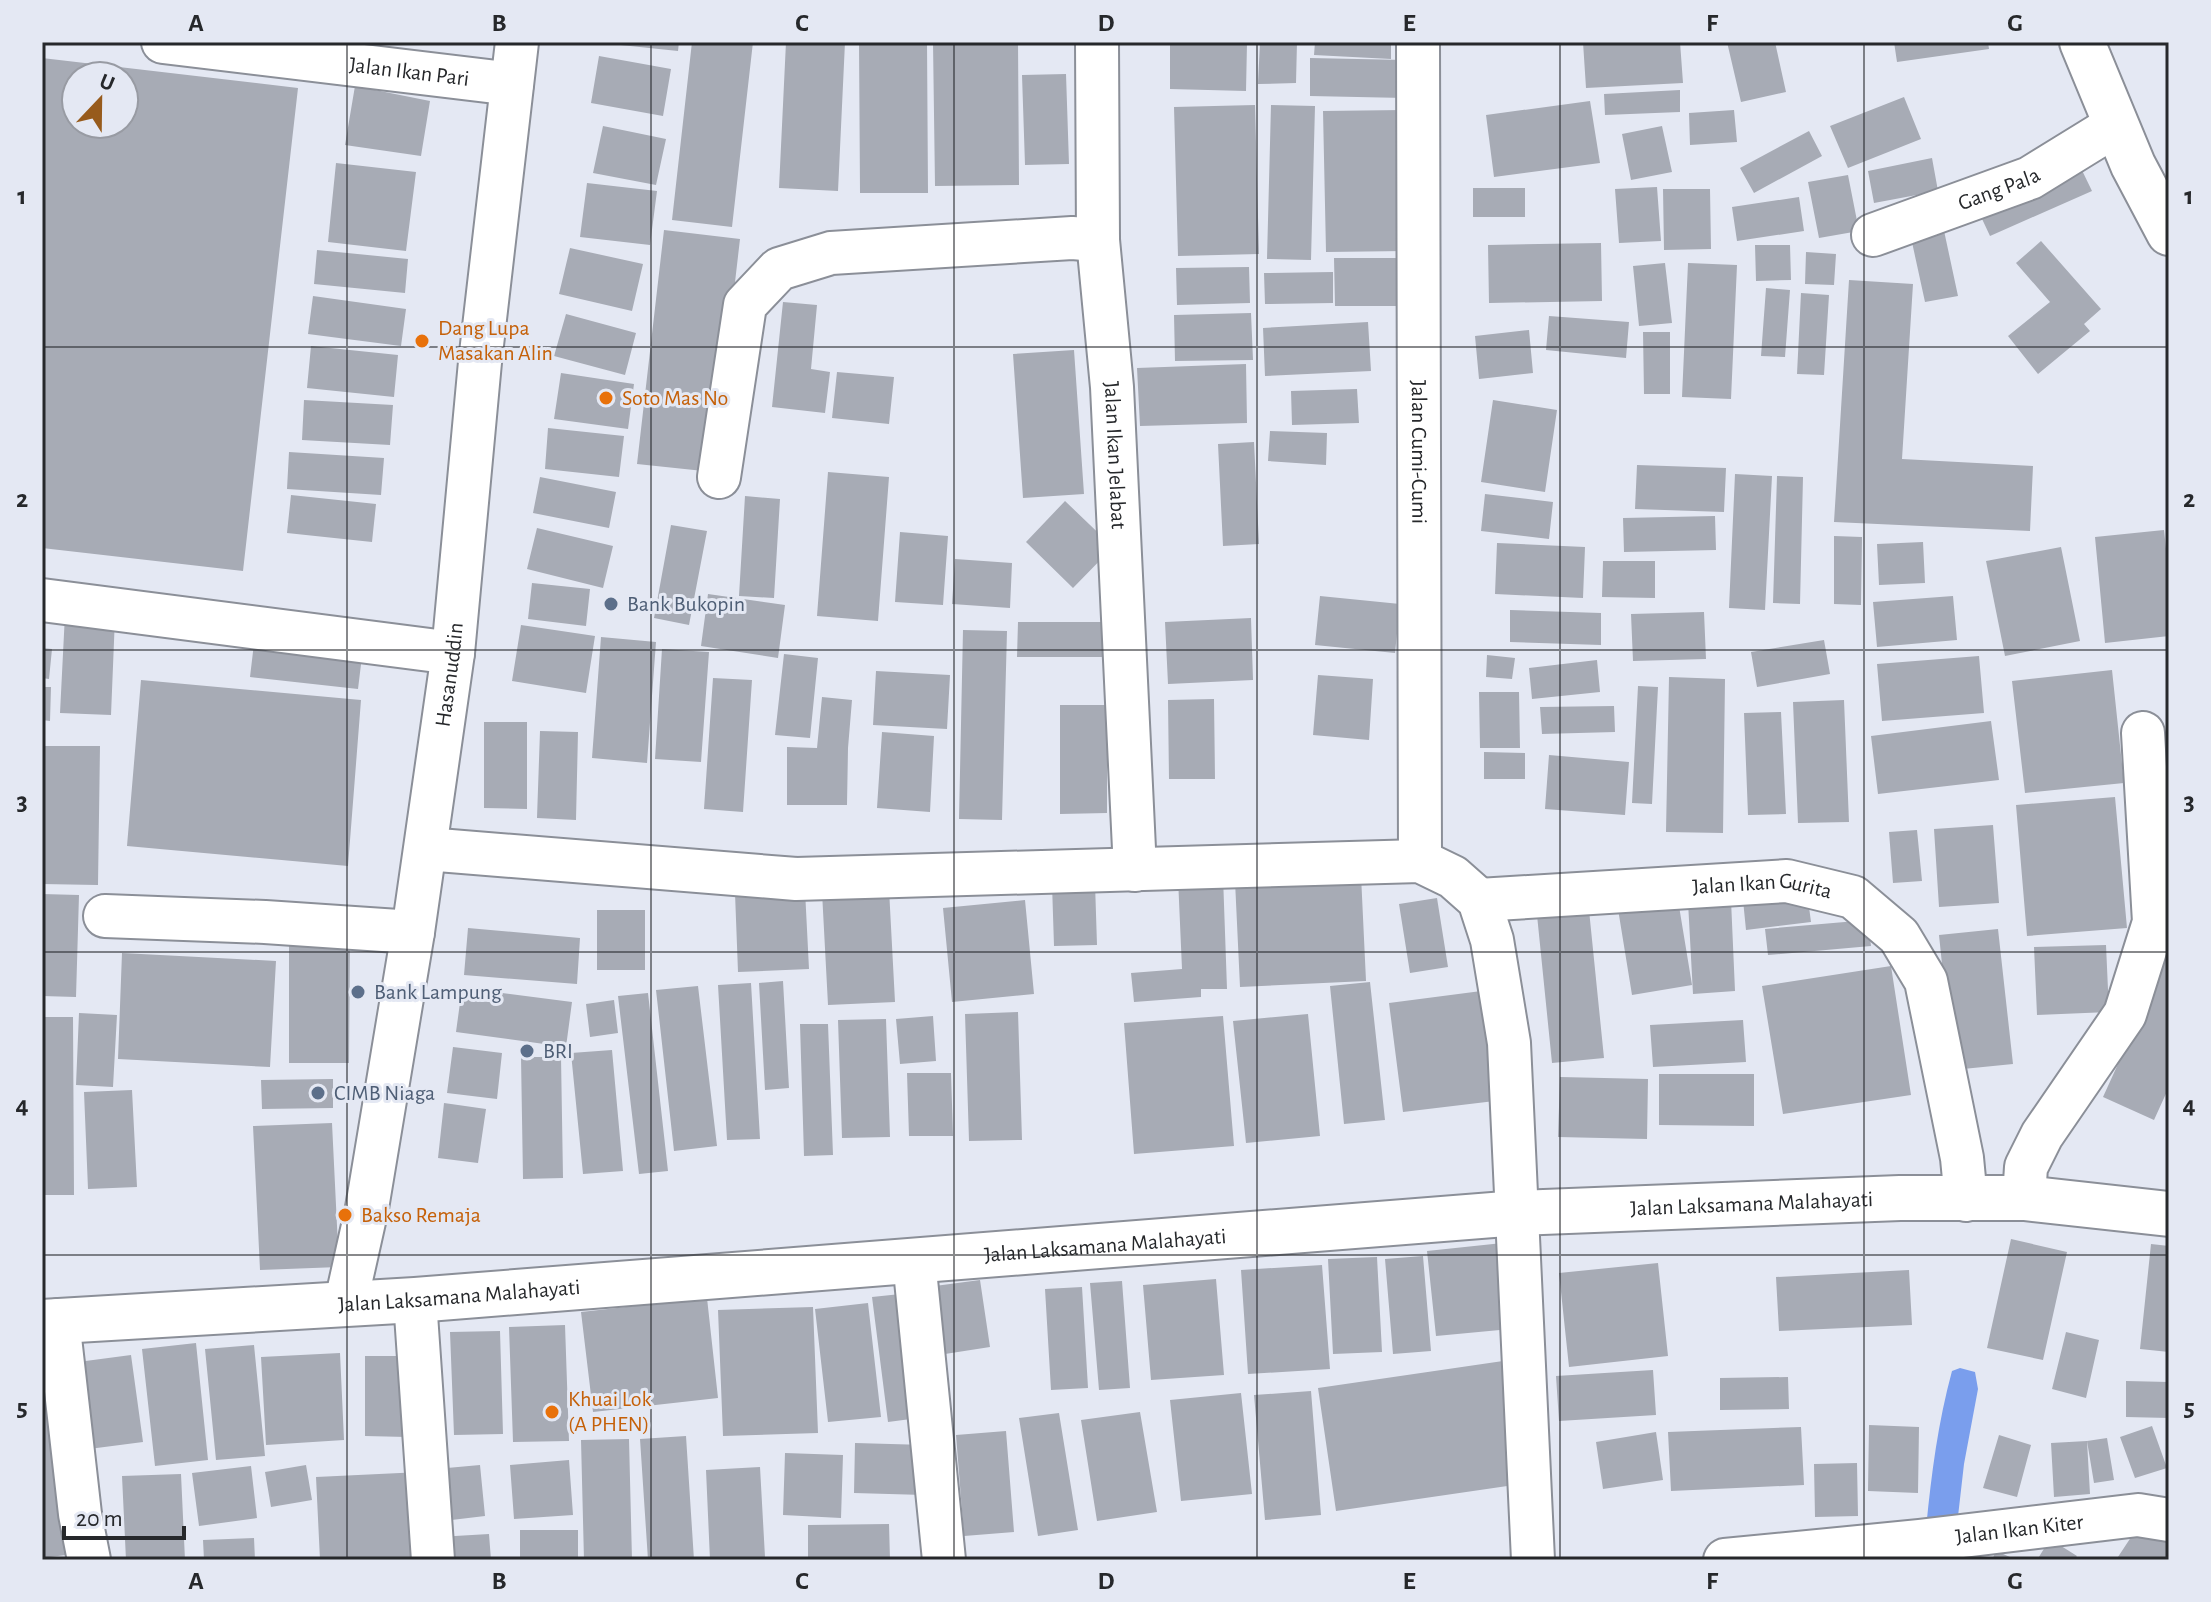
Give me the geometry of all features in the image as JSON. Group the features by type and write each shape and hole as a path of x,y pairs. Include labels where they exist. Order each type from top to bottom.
{"main road":[{"path":"2082,42 2133,165 2169,233"},
{"name":"Jalan Laksamana Malahayati","path":"50,1321 415,1300 1518,1213 1900,1198 2024,1198 2169,1214"}],"street":[{"name":"Jalan Ikan Pari","path":"163,42 241,47 512,84"},
{"name":"Hasanuddin","path":"346,1302 367,1208 413,932 453,653 480,362 517,42"},
{"name":"Jalan Ikan Jelabat","path":"1097,42 1098,240 1112,387 1135,870"},
{"name":"Jalan Cumi-Cumi","path":"1418,42 1420,861"},
{"name":"Gang Pala","path":"1873,235 2030,178 2116,125"},
{"path":"719,477 745,305 779,269 831,253 1072,238 1098,240"},
{"path":"42,600 453,653"},
{"path":"2024,1198 2026,1167 2042,1135 2125,1014 2154,922 2143,733"},
{"path":"426,849 796,879 1420,861 1453,877 1479,900 1492,940 1509,1043 1533,1560"},
{"name":"Jalan Ikan Gurita","path":"1479,900 1787,881 1853,897 1899,936 1926,981 1962,1158 1966,1200"},
{"path":"105,916 413,932"},
{"path":"914,1260 944,1560"},
{"path":"415,1300 433,1560"},
{"path":"50,1321 89,1560"},
{"name":"Jalan Ikan Kiter","path":"1725,1560 2138,1515 2169,1520"}],"water":[{"path":"1960,1368 1975,1372 1978,1389 1964,1464 1953,1560 1923,1560 1941,1418 1952,1371"}],"building":[{"path":"611,42 679,42 678,51"},
{"path":"692,42 753,42 732,227 672,220"},
{"path":"786,42 845,42 838,191 779,188"},
{"path":"859,42 927,42 928,193 860,193"},
{"path":"933,42 1018,42 1019,185 935,186"},
{"path":"1170,42 1247,43 1246,91 1170,89"},
{"path":"1260,42 1297,42 1296,83 1258,84"},
{"path":"1315,42 1391,42 1391,59 1314,55"},
{"path":"1583,42 1680,42 1683,83 1586,88"},
{"path":"1727,42 1775,42 1786,92 1741,102"},
{"path":"1894,42 1988,42 1989,49 1897,62"},
{"path":"599,56 671,69 663,116 591,103"},
{"path":"42,58 60,60 60,140 140,140 140,69 298,88 243,571 42,548"},
{"path":"1310,58 1405,60 1405,98 1310,96"},
{"path":"1066,74 1069,164 1025,165 1022,75"},
{"path":"355,86 430,101 421,156 345,145"},
{"path":"1680,90 1680,112 1605,115 1604,94"},
{"path":"1904,97 1921,139 1848,168 1830,126"},
{"path":"1590,101 1600,163 1494,177 1486,115"},
{"path":"1255,105 1259,254 1178,256 1174,107"},
{"path":"1271,105 1315,106 1311,260 1267,259"},
{"path":"1403,110 1405,251 1326,252 1323,111"},
{"path":"1734,110 1737,142 1690,145 1689,113"},
{"path":"603,126 666,139 656,185 593,173"},
{"path":"1662,126 1672,172 1631,180 1622,134"},
{"path":"1809,131 1822,156 1754,193 1740,168"},
{"path":"1932,158 1938,191 1874,203 1868,171"},
{"path":"2077,160 2092,191 1990,236 1976,206"},
{"path":"336,163 416,172 406,251 328,242"},
{"path":"1848,175 1859,231 1819,238 1808,182"},
{"path":"587,183 657,191 650,245 580,237"},
{"path":"1657,187 1661,241 1619,243 1615,189"},
{"path":"1473,188 1525,188 1525,217 1473,217"},
{"path":"1663,189 1710,189 1711,249 1664,250"},
{"path":"1799,197 1804,231 1737,241 1732,207"},
{"path":"1943,226 1958,296 1925,302 1910,233"},
{"path":"664,230 740,239 713,472 637,464"},
{"path":"2041,241 2101,309 2084,324 2090,331 2038,374 2008,336 2050,302 2016,263"},
{"path":"1601,243 1602,301 1489,303 1488,245"},
{"path":"1755,245 1790,245 1791,280 1756,281"},
{"path":"570,248 643,264 632,311 559,294"},
{"path":"317,250 408,259 405,293 314,284"},
{"path":"1806,252 1836,254 1834,285 1805,284"},
{"path":"1334,258 1400,258 1400,306 1335,306"},
{"path":"1665,263 1672,323 1639,326 1633,266"},
{"path":"1688,263 1737,265 1731,399 1682,397"},
{"path":"1249,267 1250,303 1177,305 1176,268"},
{"path":"1333,272 1333,303 1265,304 1264,273"},
{"path":"1849,280 1913,284 1902,459 2033,466 2030,531 1834,522"},
{"path":"1766,288 1790,290 1785,357 1761,356"},
{"path":"1801,293 1829,295 1824,375 1797,374"},
{"path":"313,296 406,309 401,346 308,334"},
{"path":"783,302 817,305 811,369 830,372 825,413 772,407"},
{"path":"1251,313 1253,360 1175,361 1174,315"},
{"path":"566,314 636,333 625,375 554,356"},
{"path":"1549,316 1629,322 1626,358 1546,350"},
{"path":"1368,322 1371,371 1265,376 1263,328"},
{"path":"1529,330 1533,373 1479,379 1475,336"},
{"path":"1643,332 1670,332 1670,394 1644,394"},
{"path":"311,346 398,355 394,397 307,388"},
{"path":"1074,350 1084,494 1023,498 1013,354"},
{"path":"1246,364 1247,423 1140,426 1137,368"},
{"path":"837,372 894,377 889,424 832,418"},
{"path":"561,373 634,384 628,429 554,419"},
{"path":"1357,389 1359,423 1292,425 1291,391"},
{"path":"304,400 393,405 390,445 302,440"},
{"path":"1493,400 1557,410 1545,492 1481,482"},
{"path":"548,428 624,436 619,477 545,469"},
{"path":"1270,431 1327,433 1326,465 1268,461"},
{"path":"1254,442 1259,544 1223,546 1218,444"},
{"path":"289,452 384,458 381,495 287,489"},
{"path":"1637,465 1726,468 1724,512 1635,509"},
{"path":"828,472 889,477 878,621 817,616"},
{"path":"1735,474 1772,476 1765,610 1729,608"},
{"path":"1777,476 1803,477 1800,604 1773,603"},
{"path":"540,477 616,492 609,528 533,513"},
{"path":"1485,494 1553,502 1549,539 1481,531"},
{"path":"291,495 376,504 372,542 287,533"},
{"path":"745,496 780,499 774,598 739,596"},
{"path":"1065,501 1113,547 1073,588 1026,542"},
{"path":"1715,516 1716,550 1624,552 1623,518"},
{"path":"671,525 707,531 689,625 654,618"},
{"path":"537,528 613,546 603,588 527,569"},
{"path":"2164,530 2169,577 2169,636 2105,643 2095,537"},
{"path":"900,532 948,536 943,605 895,602"},
{"path":"1834,536 1862,537 1861,605 1834,604"},
{"path":"1923,542 1925,583 1879,585 1877,544"},
{"path":"1497,543 1585,547 1583,598 1495,594"},
{"path":"2061,547 2080,641 2005,656 1986,561"},
{"path":"955,559 1012,563 1010,608 952,604"},
{"path":"1603,561 1655,561 1655,598 1602,597"},
{"path":"532,583 590,589 586,626 528,619"},
{"path":"708,594 785,605 778,658 701,646"},
{"path":"1320,596 1400,604 1395,653 1315,645"},
{"path":"1953,596 1957,640 1877,647 1873,602"},
{"path":"1510,610 1601,613 1601,645 1510,642"},
{"path":"1704,612 1706,659 1633,661 1631,614"},
{"path":"65,614 115,617 111,715 60,713"},
{"path":"1251,618 1253,680 1168,684 1165,622"},
{"path":"1018,622 1117,622 1117,657 1017,657"},
{"path":"521,625 595,636 586,693 512,681"},
{"path":"963,630 1007,631 1002,820 959,819"},
{"path":"255,635 363,648 358,689 250,677"},
{"path":"601,637 656,642 647,763 592,758"},
{"path":"1824,640 1830,674 1757,687 1751,652"},
{"path":"42,648 52,649 49,679 42,678"},
{"path":"662,649 709,652 701,762 655,759"},
{"path":"784,654 818,658 810,738 775,735"},
{"path":"1487,655 1515,658 1512,679 1486,677"},
{"path":"1979,656 1984,713 1882,721 1877,664"},
{"path":"1597,660 1600,692 1532,699 1529,668"},
{"path":"2112,670 2124,783 2025,793 2012,681"},
{"path":"876,671 950,675 947,729 873,725"},
{"path":"1318,675 1373,679 1369,740 1313,735"},
{"path":"1669,677 1725,679 1723,833 1666,832"},
{"path":"713,678 752,680 743,812 704,809"},
{"path":"141,680 361,700 348,866 127,846"},
{"path":"1638,686 1658,687 1652,804 1632,803"},
{"path":"42,687 51,687 50,721 42,720"},
{"path":"1479,692 1519,692 1520,748 1480,748"},
{"path":"822,697 852,700 847,805 787,805 787,747 817,748"},
{"path":"1214,699 1215,779 1169,779 1168,700"},
{"path":"1844,700 1849,822 1798,823 1793,702"},
{"path":"1060,705 1107,705 1107,813 1060,814"},
{"path":"1614,706 1615,732 1542,734 1540,707"},
{"path":"1781,712 1786,814 1748,815 1744,713"},
{"path":"1991,721 1999,780 1878,794 1871,736"},
{"path":"484,722 527,722 527,809 484,808"},
{"path":"540,731 578,732 576,820 537,818"},
{"path":"882,732 934,736 930,812 877,808"},
{"path":"43,746 100,746 98,885 42,884"},
{"path":"1484,752 1525,753 1525,779 1484,779"},
{"path":"1549,755 1629,762 1625,815 1545,809"},
{"path":"2115,797 2127,928 2027,936 2016,805"},
{"path":"1993,825 1999,903 1939,907 1934,829"},
{"path":"1917,830 1922,881 1893,883 1889,832"},
{"path":"1361,875 1366,981 1240,987 1235,881"},
{"path":"1223,876 1227,989 1201,989 1201,997 1134,1002 1131,973 1182,969 1178,878"},
{"path":"1095,883 1097,945 1054,946 1052,884"},
{"path":"889,889 895,1002 828,1005 822,892"},
{"path":"805,890 809,969 738,972 735,893"},
{"path":"1807,892 1811,922 1746,930 1743,900"},
{"path":"42,894 79,895 76,997 42,996"},
{"path":"1437,898 1448,967 1410,973 1399,904"},
{"path":"1025,900 1034,994 952,1002 943,908"},
{"path":"1678,900 1692,985 1632,995 1618,909"},
{"path":"1731,900 1735,991 1693,994 1688,902"},
{"path":"597,910 645,910 645,970 597,970"},
{"path":"1589,910 1604,1058 1552,1063 1537,915"},
{"path":"1868,920 1871,946 1768,955 1765,929"},
{"path":"468,928 580,938 577,984 464,975"},
{"path":"1998,929 2013,1064 1953,1070 1939,935"},
{"path":"289,935 350,936 349,1063 289,1063"},
{"path":"2106,945 2109,1012 2037,1015 2034,947"},
{"path":"2169,952 2169,1087 2154,1120 2103,1097"},
{"path":"122,953 276,961 270,1067 118,1059"},
{"path":"1891,966 1911,1095 1783,1114 1762,986"},
{"path":"783,981 789,1088 765,1090 759,983"},
{"path":"1370,982 1385,1120 1344,1124 1330,986"},
{"path":"751,983 760,1139 727,1140 718,985"},
{"path":"698,986 717,1146 674,1151 656,990"},
{"path":"462,988 572,1002 566,1047 456,1032"},
{"path":"1489,990 1503,1100 1403,1112 1389,1003"},
{"path":"648,993 668,1171 639,1174 618,996"},
{"path":"614,1000 618,1033 590,1037 586,1004"},
{"path":"1018,1012 1022,1140 969,1141 965,1014"},
{"path":"79,1013 117,1015 113,1087 76,1085"},
{"path":"1308,1014 1320,1136 1246,1143 1233,1021"},
{"path":"933,1016 936,1061 900,1064 896,1019"},
{"path":"1223,1016 1234,1146 1134,1154 1124,1023"},
{"path":"42,1017 73,1017 74,1195 42,1195"},
{"path":"886,1019 890,1137 842,1138 838,1020"},
{"path":"1743,1020 1746,1062 1653,1067 1650,1025"},
{"path":"800,1024 828,1024 833,1155 804,1156"},
{"path":"453,1047 502,1053 497,1099 447,1093"},
{"path":"612,1050 623,1171 583,1174 571,1053"},
{"path":"521,1057 561,1057 563,1178 523,1179"},
{"path":"907,1073 951,1073 953,1136 909,1136"},
{"path":"1659,1074 1754,1074 1754,1126 1659,1125"},
{"path":"1560,1077 1648,1079 1647,1139 1558,1137"},
{"path":"333,1079 333,1108 262,1109 261,1080"},
{"path":"132,1090 137,1187 88,1189 84,1092"},
{"path":"444,1103 486,1109 478,1163 438,1158"},
{"path":"332,1123 339,1267 260,1270 253,1126"},
{"path":"2011,1239 2067,1252 2043,1360 1987,1348"},
{"path":"1512,1242 1521,1328 1436,1336 1427,1251"},
{"path":"2151,1244 2169,1246 2169,1352 2140,1349"},
{"path":"1423,1256 1431,1351 1393,1354 1385,1259"},
{"path":"1377,1257 1382,1352 1333,1354 1328,1259"},
{"path":"1658,1263 1668,1356 1569,1367 1559,1273"},
{"path":"1322,1265 1330,1369 1248,1374 1241,1270"},
{"path":"1909,1270 1912,1325 1779,1331 1776,1277"},
{"path":"1216,1279 1224,1375 1151,1380 1143,1285"},
{"path":"980,1280 990,1347 945,1354 935,1286"},
{"path":"1122,1281 1130,1388 1099,1390 1090,1283"},
{"path":"1082,1287 1088,1388 1051,1390 1045,1289"},
{"path":"910,1293 926,1417 888,1422 872,1297"},
{"path":"707,1298 718,1398 593,1412 581,1312"},
{"path":"868,1303 881,1417 828,1422 815,1309"},
{"path":"813,1307 818,1433 723,1436 718,1310"},
{"path":"565,1325 569,1441 513,1442 509,1327"},
{"path":"500,1331 503,1434 454,1435 450,1332"},
{"path":"2066,1332 2099,1340 2086,1398 2052,1389"},
{"path":"196,1343 208,1460 155,1466 142,1349"},
{"path":"254,1345 265,1456 216,1460 205,1349"},
{"path":"340,1353 344,1440 266,1445 261,1357"},
{"path":"131,1355 143,1442 89,1449 78,1362"},
{"path":"365,1356 406,1356 407,1437 365,1436"},
{"path":"1503,1361 1521,1484 1336,1511 1318,1388"},
{"path":"42,1364 74,1554 42,1558"},
{"path":"1653,1370 1656,1415 1559,1421 1556,1376"},
{"path":"1788,1377 1789,1409 1720,1410 1720,1378"},
{"path":"2126,1381 2169,1382 2169,1418 2126,1417"},
{"path":"1311,1391 1321,1515 1265,1520 1254,1395"},
{"path":"1241,1393 1252,1494 1181,1501 1170,1400"},
{"path":"1140,1412 1157,1512 1097,1521 1081,1420"},
{"path":"1059,1413 1078,1530 1038,1536 1019,1418"},
{"path":"1869,1425 1919,1427 1918,1493 1868,1491"},
{"path":"2152,1426 2167,1468 2135,1478 2120,1437"},
{"path":"1801,1427 1804,1485 1671,1491 1668,1432"},
{"path":"1006,1431 1014,1532 964,1536 956,1435"},
{"path":"1656,1432 1663,1480 1603,1489 1596,1442"},
{"path":"1999,1435 2031,1445 2017,1497 1983,1488"},
{"path":"686,1436 694,1560 648,1560 640,1439"},
{"path":"2107,1438 2114,1480 2094,1483 2087,1441"},
{"path":"629,1439 632,1560 584,1560 581,1440"},
{"path":"2087,1441 2090,1494 2054,1497 2051,1443"},
{"path":"855,1443 926,1445 924,1495 854,1493"},
{"path":"785,1453 843,1455 841,1518 783,1515"},
{"path":"569,1460 573,1515 514,1519 510,1465"},
{"path":"1857,1463 1858,1516 1815,1517 1814,1464"},
{"path":"306,1465 312,1500 271,1507 265,1472"},
{"path":"480,1465 485,1516 443,1521 436,1469"},
{"path":"251,1466 257,1518 199,1526 192,1473"},
{"path":"760,1467 765,1557 710,1560 706,1470"},
{"path":"421,1472 425,1560 320,1560 316,1477"},
{"path":"181,1474 185,1560 126,1560 122,1476"},
{"path":"2143,1519 2169,1536 2169,1560 2116,1560"},
{"path":"889,1524 890,1560 808,1560 808,1525"},
{"path":"520,1530 578,1530 578,1560 520,1560"},
{"path":"489,1534 491,1560 439,1560 438,1537"},
{"path":"254,1538 255,1560 204,1560 203,1540"},
{"path":"2050,1539 2077,1556 2074,1560 2037,1560"},
{"path":"1996,1551 2017,1560 1992,1560"}],"place":[{"name":"Dang Lupa Masakan Alin","path":"422,341"},
{"name":"Soto Mas No","path":"606,398"},
{"name":"Bank Bukopin","path":"611,604"},
{"name":"Bank Lampung","path":"358,992"},
{"name":"BRI","path":"527,1051"},
{"name":"CIMB Niaga","path":"318,1093"},
{"name":"Bakso Remaja","path":"345,1215"},
{"name":"Khuai Lok (A PHEN)","path":"552,1412"}]}
